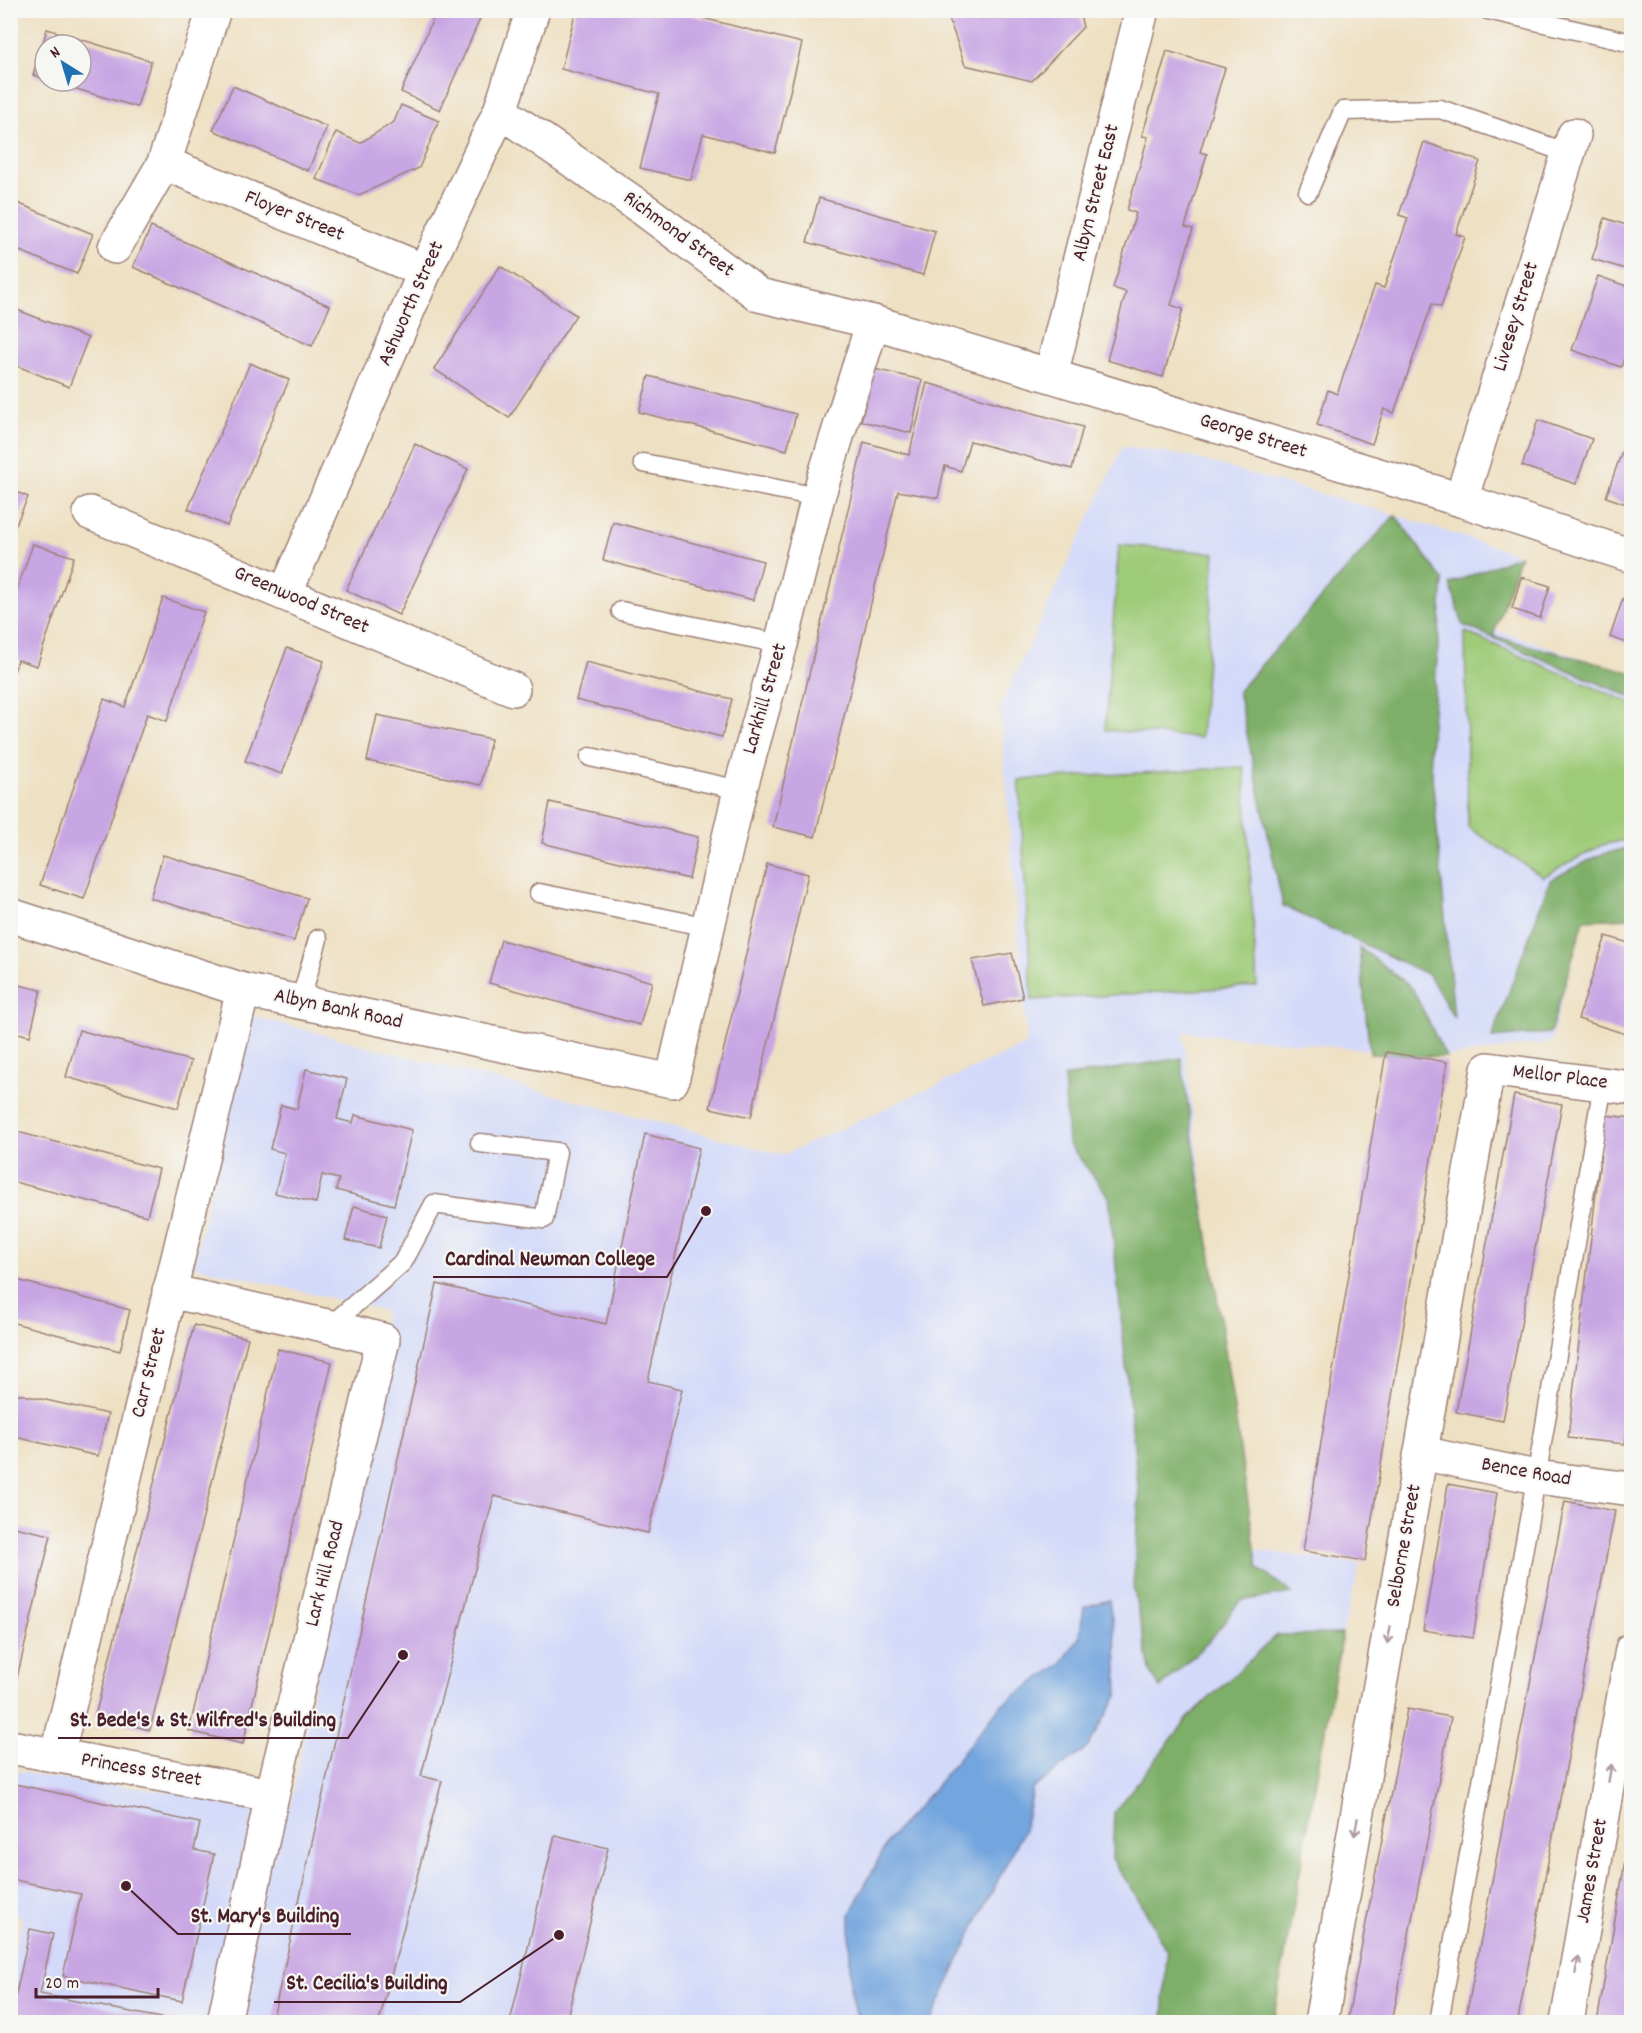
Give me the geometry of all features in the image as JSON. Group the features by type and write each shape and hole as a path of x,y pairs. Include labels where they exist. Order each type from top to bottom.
{"street":[{"path":"115,247 164,163 214,10"},
{"name":"Ashworth Street","path":"285,594 425,271 500,111 533,10"},
{"name":"Albyn Street East","path":"1051,375 1142,10"},
{"name":"Richmond Street","path":"500,111 646,211 759,295 873,322"},
{"name":"Livesey Street","path":"1461,500 1571,144"},
{"name":"Floyer Street","path":"164,163 425,271"},
{"name":"George Street","path":"873,322 1461,500 1632,556"},
{"name":"Larkhill Street","path":"672,1081 740,790 781,644 818,497 873,322"},
{"name":"Greenwood Street","path":"90,513 513,689"},
{"name":"Albyn Bank Road","path":"10,915 243,990 672,1081"},
{"name":"Carr Street","path":"57,1756 243,990"},
{"name":"Mellor Place","path":"1488,1069 1617,1086"},
{"name":"Selborne Street","path":"1321,2022 1488,1069"},
{"name":"Lark Hill Road","path":"170,1291 383,1340 272,1796 224,2022"},
{"name":"Bence Road","path":"1421,1453 1536,1477 1632,1489"},
{"name":"James Street","path":"1567,2022 1632,1649"},
{"name":"Princess Street","path":"10,1747 272,1796"}],"lane":[{"path":"1488,10 1632,43"},
{"path":"1308,192 1343,111 1440,109 1571,144"},
{"path":"643,463 818,497"},
{"path":"621,611 781,644"},
{"path":"590,757 740,790"},
{"path":"538,893 709,927"},
{"path":"300,1002 318,939"},
{"path":"1439,2022 1536,1477 1617,1086"},
{"path":"330,1326 403,1262 434,1204 544,1220 557,1152 480,1143"}],"shaded area":[{"path":"1123,446 1191,457 1395,515 1520,555 1493,629 1631,674 1631,912 1582,921 1551,1042 1446,1057 1183,1032 1248,1549 1360,1564 1342,1634 1273,2022 11,2022 11,1969 22,1917 11,1914 11,1770 52,1778 291,1805 385,1311 193,1266 252,1016 783,1155 1027,1044 1000,707"}],"green space":[{"path":"1395,515 1443,580 1430,751 1454,1018 1429,975 1283,906 1238,691"},
{"path":"1119,545 1215,553 1201,738 1105,730"},
{"path":"1520,555 1493,636 1631,672 1631,697 1463,625 1450,584"},
{"path":"1465,632 1631,703 1631,839 1602,845 1543,877 1468,827"},
{"path":"1244,767 1257,986 1032,1000 1019,780"},
{"path":"1631,847 1631,918 1584,920 1550,1033 1492,1038 1550,880 1600,855"},
{"path":"1359,947 1412,988 1446,1057 1370,1054"},
{"path":"1181,1058 1258,1568 1292,1593 1240,1601 1211,1639 1160,1688 1150,1670 1133,1586 1139,1497 1109,1197 1068,1143 1064,1077"},
{"path":"1342,1634 1273,2022 1163,2022 1167,1952 1141,1903 1112,1859 1114,1812 1189,1717 1277,1635"}],"water":[{"path":"1109,1600 1116,1645 1118,1694 1088,1747 1032,1789 1024,1830 982,1911 930,2022 858,2022 850,1987 850,1914 889,1839 931,1792 1002,1704 1061,1664 1079,1638 1084,1607"}],"building":[{"path":"437,10 483,12 440,110 401,92"},
{"path":"576,10 671,10 802,43 775,153 703,134 691,180 640,168 659,94 561,69"},
{"path":"946,10 1079,10 1083,27 1032,81 965,65"},
{"path":"47,29 60,33 46,33"},
{"path":"93,43 151,61 137,107 90,93 93,93"},
{"path":"1167,51 1225,68 1200,152 1207,154 1185,227 1193,229 1171,305 1183,309 1163,377 1107,360 1126,292 1113,288 1136,213 1127,210 1148,137 1142,136"},
{"path":"233,86 327,127 308,171 213,130"},
{"path":"401,105 439,121 419,168 359,195 316,179 336,132 360,143 394,122"},
{"path":"1424,142 1480,161 1456,234 1465,237 1441,307 1432,304 1394,413 1384,409 1372,444 1317,425 1328,390 1337,394 1375,285 1384,288 1408,218 1399,215"},
{"path":"819,198 935,231 923,275 807,242"},
{"path":"10,200 93,234 77,274 10,247"},
{"path":"1605,218 1632,227 1632,271 1592,259"},
{"path":"151,227 330,306 312,346 133,267"},
{"path":"500,266 576,315 509,418 434,369"},
{"path":"1598,276 1632,288 1632,336 1621,367 1572,350"},
{"path":"10,307 88,338 69,387 10,363"},
{"path":"250,363 289,380 227,526 188,509"},
{"path":"874,369 922,380 911,433 861,421"},
{"path":"649,376 796,414 787,450 639,412"},
{"path":"927,383 1083,427 1072,469 970,441 961,471 945,466 938,498 898,491 815,837 773,827 864,442 909,455"},
{"path":"1538,420 1592,439 1576,484 1522,466"},
{"path":"415,444 468,469 399,615 346,590"},
{"path":"1622,451 1632,454 1632,506 1606,497"},
{"path":"10,489 28,497 10,538"},
{"path":"613,522 763,561 753,600 603,560"},
{"path":"33,544 74,557 37,666 18,660 11,680 10,609"},
{"path":"1521,577 1550,586 1540,618 1512,609"},
{"path":"163,598 204,612 167,721 147,714 84,899 40,885 104,699 125,707"},
{"path":"1623,598 1632,601 1632,645 1610,637"},
{"path":"287,648 324,661 282,774 245,761"},
{"path":"586,662 732,699 722,737 576,700"},
{"path":"377,715 491,739 481,785 367,761"},
{"path":"550,802 698,837 689,879 542,843"},
{"path":"163,855 307,898 294,941 150,898"},
{"path":"767,864 808,874 751,1117 710,1108"},
{"path":"1606,936 1632,944 1632,1036 1578,1019"},
{"path":"501,940 652,982 640,1025 489,983"},
{"path":"1012,953 1023,998 984,1006 972,960"},
{"path":"10,983 41,990 30,1036 10,1031"},
{"path":"79,1030 191,1061 178,1108 66,1077"},
{"path":"1386,1052 1447,1062 1365,1561 1303,1551"},
{"path":"306,1069 347,1079 337,1119 353,1123 355,1115 412,1130 394,1205 336,1190 339,1179 322,1175 316,1203 275,1193 285,1153 270,1149 281,1105 297,1109"},
{"path":"1514,1095 1562,1104 1503,1421 1456,1412"},
{"path":"1605,1115 1632,1118 1632,1393 1625,1444 1568,1438"},
{"path":"10,1130 159,1169 147,1216 10,1181"},
{"path":"645,1134 699,1148 648,1381 682,1389 648,1533 494,1496 421,1776 442,1781 379,2022 272,2022 437,1284 606,1324"},
{"path":"354,1206 387,1215 379,1248 345,1240"},
{"path":"17,1280 130,1310 120,1351 10,1322 10,1306"},
{"path":"194,1325 248,1338 150,1730 95,1716"},
{"path":"278,1349 332,1362 243,1744 189,1731"},
{"path":"10,1392 108,1414 98,1456 10,1436"},
{"path":"1448,1484 1497,1493 1473,1638 1423,1630"},
{"path":"1565,1501 1615,1511 1518,2022 1465,2022"},
{"path":"10,1526 51,1535 15,1686 10,1685"},
{"path":"1407,1709 1451,1717 1392,2022 1347,2022"},
{"path":"10,1783 200,1823 194,1850 214,1854 182,2001 63,1976 81,1894 10,1879"},
{"path":"1630,1832 1632,2022 1597,2022 1617,1908"},
{"path":"555,1835 608,1848 566,2022 510,2022"},
{"path":"30,1929 53,1934 40,1994 181,2022 10,2022"}],"place":[{"name":"Cardinal Newman College","path":"706,1211"},
{"name":"St. Bede's & St. Wilfred's Building","path":"403,1655"},
{"name":"St. Mary's Building","path":"126,1886"},
{"name":"St. Cecilia's Building","path":"559,1935"}]}
